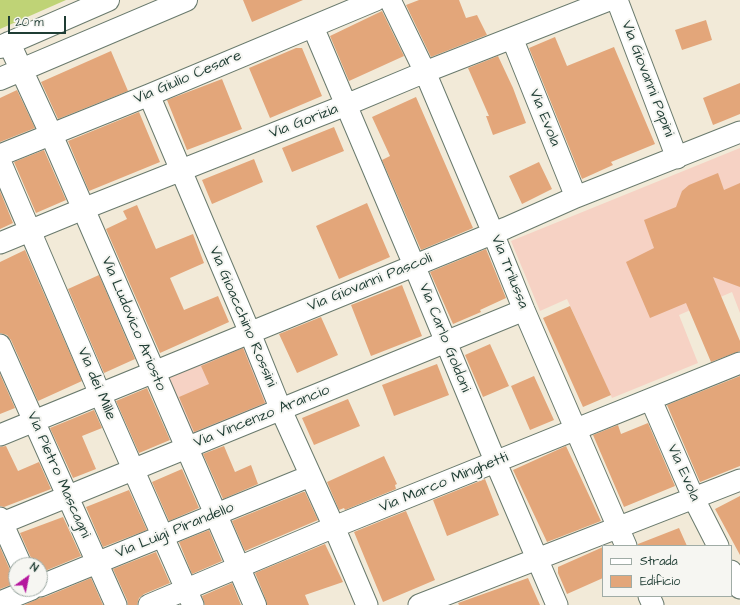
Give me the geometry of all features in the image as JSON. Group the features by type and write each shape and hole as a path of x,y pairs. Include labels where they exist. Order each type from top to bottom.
{"street":[{"path":"4,45 108,0"},
{"path":"0,79 186,0"},
{"name":"Via Giulio Cesare","path":"0,155 149,95 376,0"},
{"name":"Via Trilussa","path":"390,0 425,72 575,431 622,537"},
{"name":"Via Gorizia","path":"0,243 83,208 180,171 608,0"},
{"name":"Via Giovanni Papini","path":"617,0 677,158"},
{"name":"Via Carlo Goldoni","path":"313,26 557,605"},
{"name":"Via Evola","path":"512,38 576,197"},
{"name":"Via Ludovico Ariosto","path":"4,45 21,70 51,134 255,605"},
{"name":"Via Gioacchino Rossini","path":"149,95 281,410 334,527 367,605"},
{"name":"Via Giovanni Pascoli","path":"0,435 493,233 576,197 740,132"},
{"name":"Via dei Mille","path":"0,161 100,394 190,597"},
{"name":"Via Vincenzo Arancio","path":"1,522 134,470 524,310"},
{"name":"Via Pietro Mascagni","path":"0,345 116,605"},
{"name":"Via Marco Minghetti","path":"149,605 190,597 239,568 334,527 496,463 740,363"},
{"name":"Via Evola","path":"651,400 694,499 717,545"},
{"name":"Via Luigi Pirandello","path":"48,583 310,476"},
{"path":"419,605 538,560 622,537 694,499 740,480"},
{"path":"1,522 17,557"},
{"path":"732,573 740,588"},
{"path":"0,602 12,597"}],"shaded area":[{"path":"740,148 740,313 732,292 679,315 698,363 612,398 567,299 540,311 511,241"},
{"path":"244,346 269,406 194,438 168,378"}],"green space":[{"path":"0,0 66,0 0,29"}],"building":[{"path":"243,0 303,0 252,22"},
{"path":"419,0 459,0 466,18 477,15 487,35 431,57 406,5"},
{"path":"382,11 404,56 349,81 330,36"},
{"path":"706,20 712,40 682,50 675,30"},
{"path":"555,37 567,66 614,47 655,144 611,162 613,165 582,179 529,48"},
{"path":"296,48 302,48 322,96 270,118 249,68"},
{"path":"111,51 128,91 58,119 41,82"},
{"path":"498,56 513,88 526,123 493,135 486,116 489,116 468,68"},
{"path":"222,79 242,129 187,150 167,100"},
{"path":"740,83 740,114 713,125 703,98"},
{"path":"17,90 35,128 0,142 0,98"},
{"path":"416,97 473,228 421,250 382,160 390,156 372,117"},
{"path":"139,112 160,162 89,191 68,141"},
{"path":"334,127 344,151 292,172 282,148"},
{"path":"44,150 66,200 36,213 14,162"},
{"path":"254,159 263,182 212,204 202,180"},
{"path":"539,162 552,189 522,204 509,176"},
{"path":"718,173 724,190 740,183 740,287 713,277 740,341 740,351 711,362 686,303 650,318 626,262 654,248 644,220 676,207 682,191 689,185"},
{"path":"0,191 13,223 0,229"},
{"path":"367,203 390,257 339,279 316,226"},
{"path":"137,205 156,249 193,234 204,263 170,278 184,310 218,296 229,322 160,353 106,229 127,219 123,211"},
{"path":"486,249 506,298 480,310 481,312 453,324 430,272"},
{"path":"25,250 82,381 38,401 11,340 7,335 0,333 0,262"},
{"path":"99,275 135,359 104,373 68,289"},
{"path":"402,285 422,336 371,356 351,305"},
{"path":"570,306 611,395 583,407 543,318"},
{"path":"321,317 338,355 297,373 279,334"},
{"path":"490,344 509,386 483,397 465,355"},
{"path":"243,348 265,403 194,432 179,397 209,384 201,366"},
{"path":"437,364 449,395 394,416 382,385"},
{"path":"0,374 15,408 0,414"},
{"path":"534,376 554,420 530,430 511,386"},
{"path":"740,376 740,466 700,482 667,405"},
{"path":"147,388 170,440 139,453 116,401"},
{"path":"348,399 360,426 314,445 302,418"},
{"path":"94,410 102,428 82,436 96,469 73,478 50,428"},
{"path":"648,423 675,486 624,507 593,435 618,425 621,434"},
{"path":"6,446 18,471 39,462 51,489 4,507 0,506 0,447"},
{"path":"224,446 235,472 251,465 258,484 223,499 203,454"},
{"path":"566,446 601,521 547,542 513,470"},
{"path":"384,456 397,484 395,485 396,489 345,510 344,508 339,510 327,482"},
{"path":"182,469 199,508 169,521 152,482"},
{"path":"485,479 499,515 447,536 433,500"},
{"path":"129,490 147,530 103,547 86,507"},
{"path":"305,492 318,520 245,551 232,521"},
{"path":"740,496 740,555 715,509"},
{"path":"406,511 435,580 383,602 354,532"},
{"path":"63,517 81,556 48,570 48,557 31,557 20,533"},
{"path":"679,528 687,545 638,545"},
{"path":"209,530 222,561 192,574 179,542"},
{"path":"325,544 343,582 305,595 309,605 267,605 255,573"},
{"path":"0,547 8,565 8,586 0,589"},
{"path":"602,547 602,578 567,594 558,573 558,567"},
{"path":"156,552 170,583 144,594 139,598 137,605 128,605 113,569"},
{"path":"91,578 103,605 24,605"},
{"path":"528,578 540,605 459,605 458,603"},
{"path":"232,583 241,605 205,605 202,596"}]}
